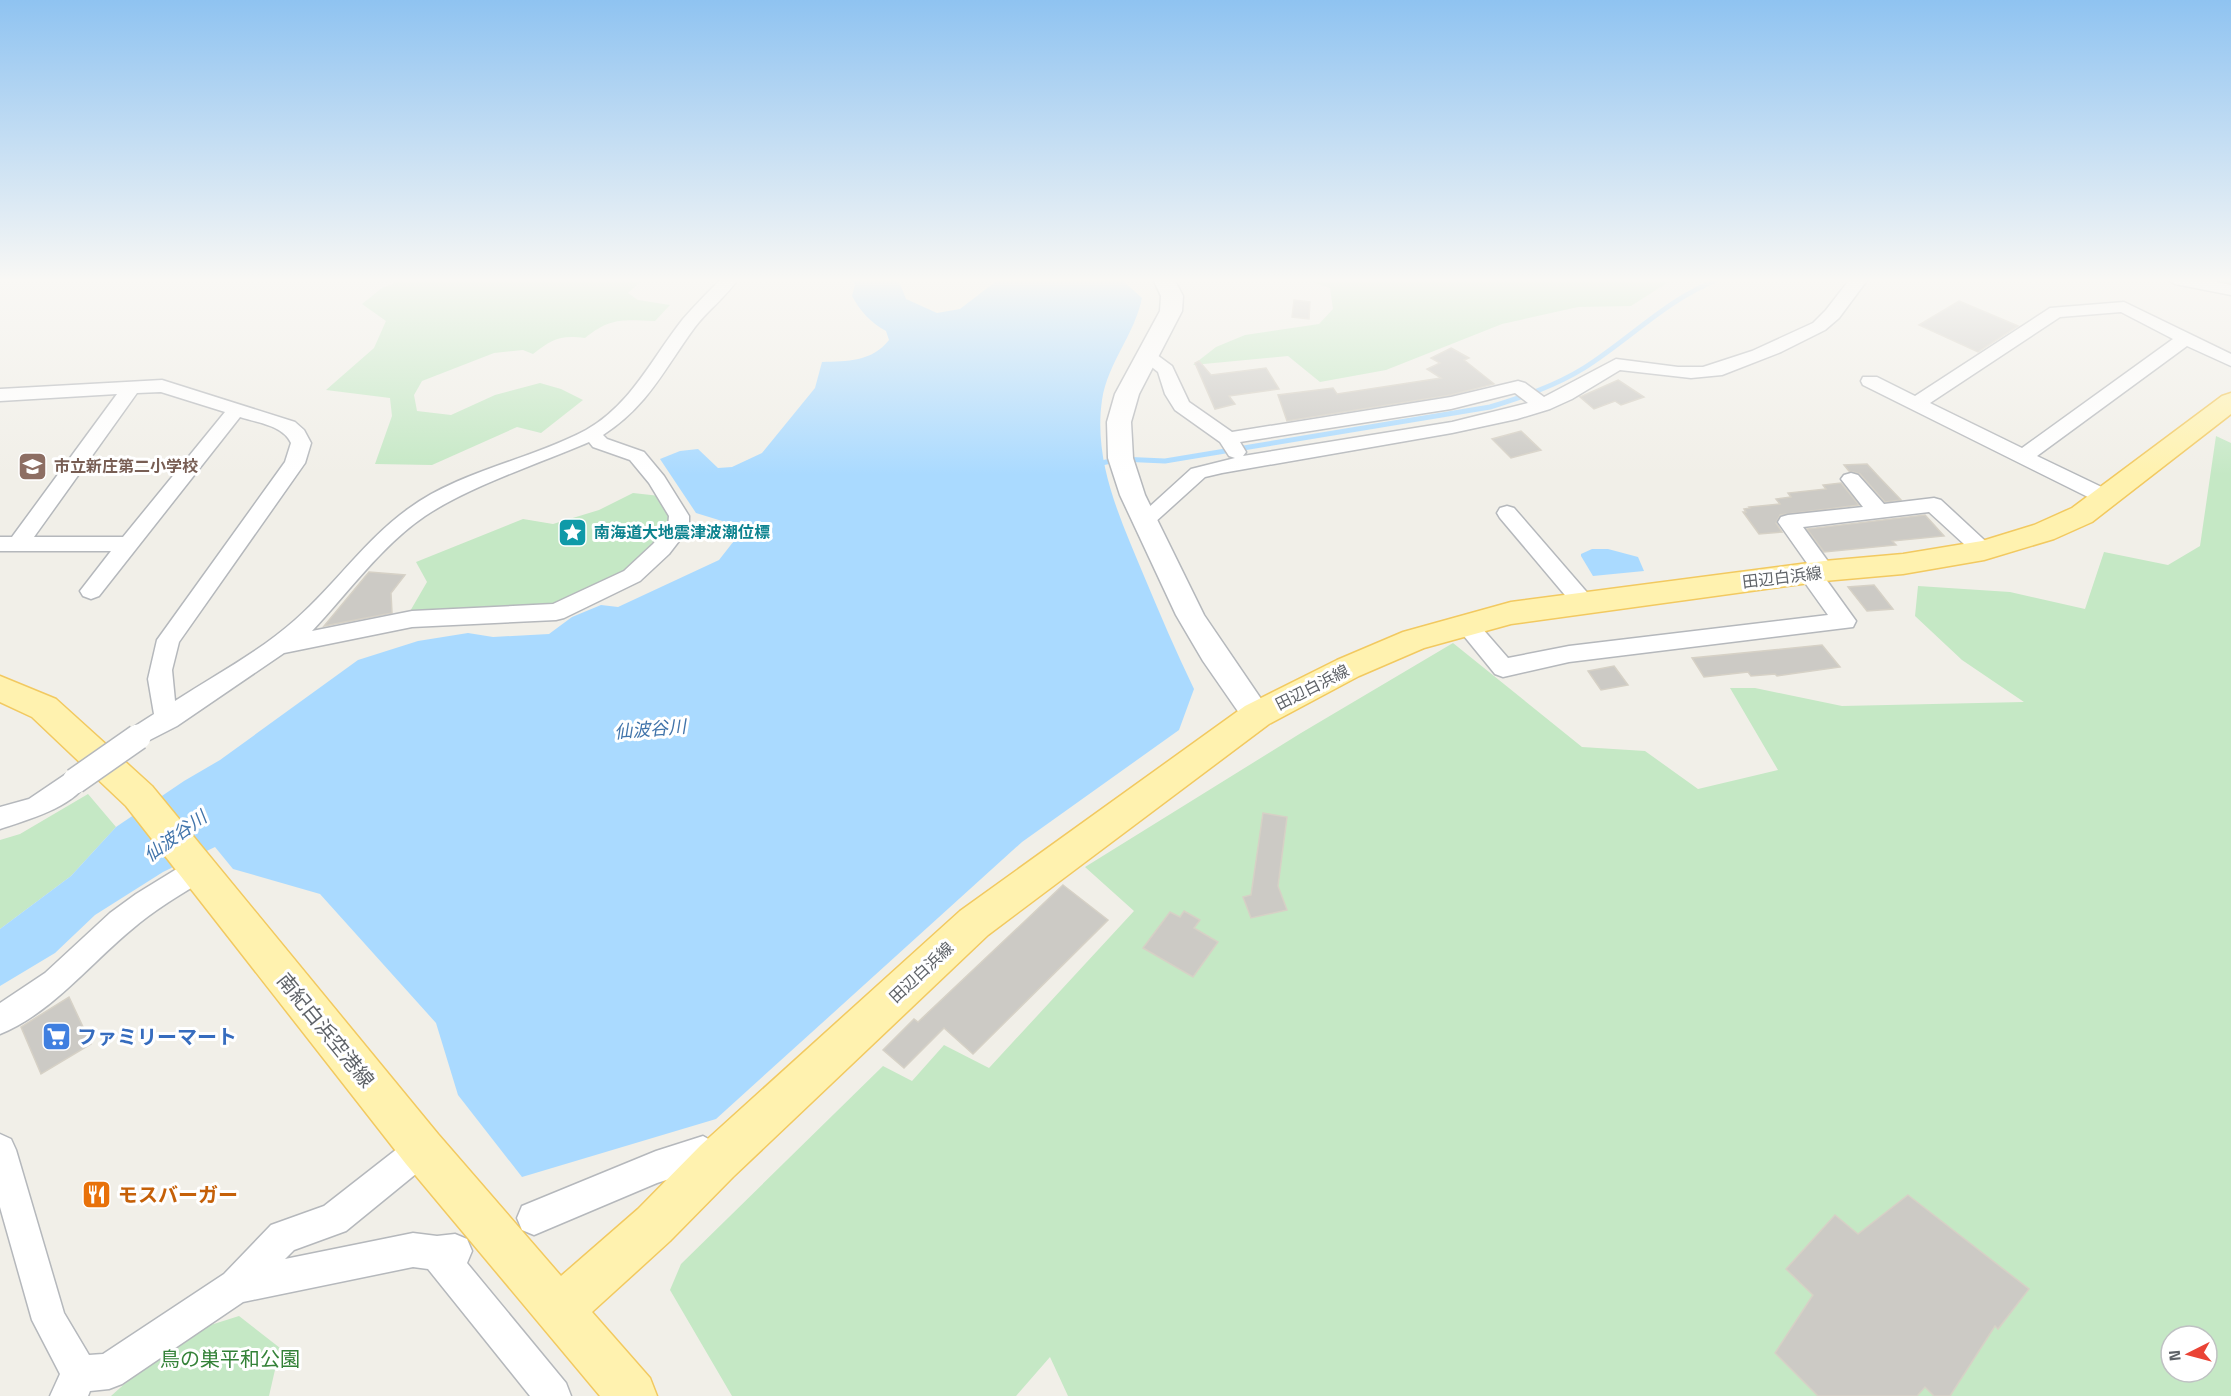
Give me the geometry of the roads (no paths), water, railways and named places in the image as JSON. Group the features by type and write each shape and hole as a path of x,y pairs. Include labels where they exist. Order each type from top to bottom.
{"main road":[{"name":"田辺白浜線","path":"558,1310 654,1225 717,1161 974,923 1257,715 1348,668 1414,640 1511,613 1817,572 1904,564 1984,550 2053,528 2082,515 2231,401"},
{"name":"南紀白浜空港線","path":"0,688 45,708 139,796 422,1149 632,1396"}],"street":[{"path":"0,818 37,807 138,737 278,646 304,625 390,534 417,512 449,494 592,434 619,416 642,391 675,344"},
{"path":"1154,344 1129,389 1119,422 1120,447 1130,483 1205,643 1257,715"},
{"path":"1147,357 1166,370 1174,394 1182,406 1235,450 1476,424 1535,398 1600,376 1616,364 1701,374 1750,358 1781,344"},
{"path":"1917,403 2007,344"},
{"path":"2024,456 2178,344"},
{"path":"2198,344 2231,361"},
{"path":"1870,381 2105,497"},
{"path":"0,395 162,386 288,426 297,434 301,443 295,463 168,640 159,664 159,692 168,719"},
{"path":"10,543 132,387"},
{"path":"1146,519 1198,473 1235,450 1518,387 1535,398"},
{"path":"91,591 237,409"},
{"path":"278,646 412,619 556,612 632,576 661,549 678,528 679,516 669,497 638,456 600,443 592,434"},
{"path":"1851,479 1879,512"},
{"path":"1466,625 1503,669 1569,654 1845,621 1788,522 1934,505 1984,550"},
{"path":"1507,513 1583,602"},
{"path":"10,543 129,544"},
{"path":"0,1020 55,982 120,922 195,867"},
{"path":"0,1150 49,1320 74,1385 110,1371 236,1286 283,1237 334,1219 422,1149"},
{"path":"534,1218 656,1167 703,1152 717,1161"},
{"path":"236,1286 413,1250 446,1252 553,1396"}],"water":[{"name":"仙波谷川","path":"885,344 1123,344 1105,386 1102,400 1100,423 1105,469 1126,534 1194,689 1179,730 1022,842 716,1119 522,1177 458,1095 436,1023 320,894 233,869 215,847 163,872 95,915 55,953 0,986 0,929 71,876 116,827 184,781 220,760 358,660 418,641 468,633 493,637 549,634 572,617 601,605 618,607 719,560 737,537 722,521 696,513 660,459 680,451 698,449 718,468 732,467 762,453 815,388 822,362 858,359 875,353"},
{"path":"1592,549 1608,549 1638,557 1644,571 1593,576 1581,556"}],"waterway":[{"path":"1097,464 1120,459 1165,461 1490,407 1562,380 1584,368 1618,344"}],"place":[{"name":"市立新庄第二小学校","path":"33,466"},
{"name":"南海道大地震津波潮位標","path":"573,532"},
{"name":"ファミリーマート","path":"56,1036"},
{"name":"モスバーガー","path":"97,1194"}],"park label":[{"name":"鳥の巣平和公園","path":"230,1358"}]}
